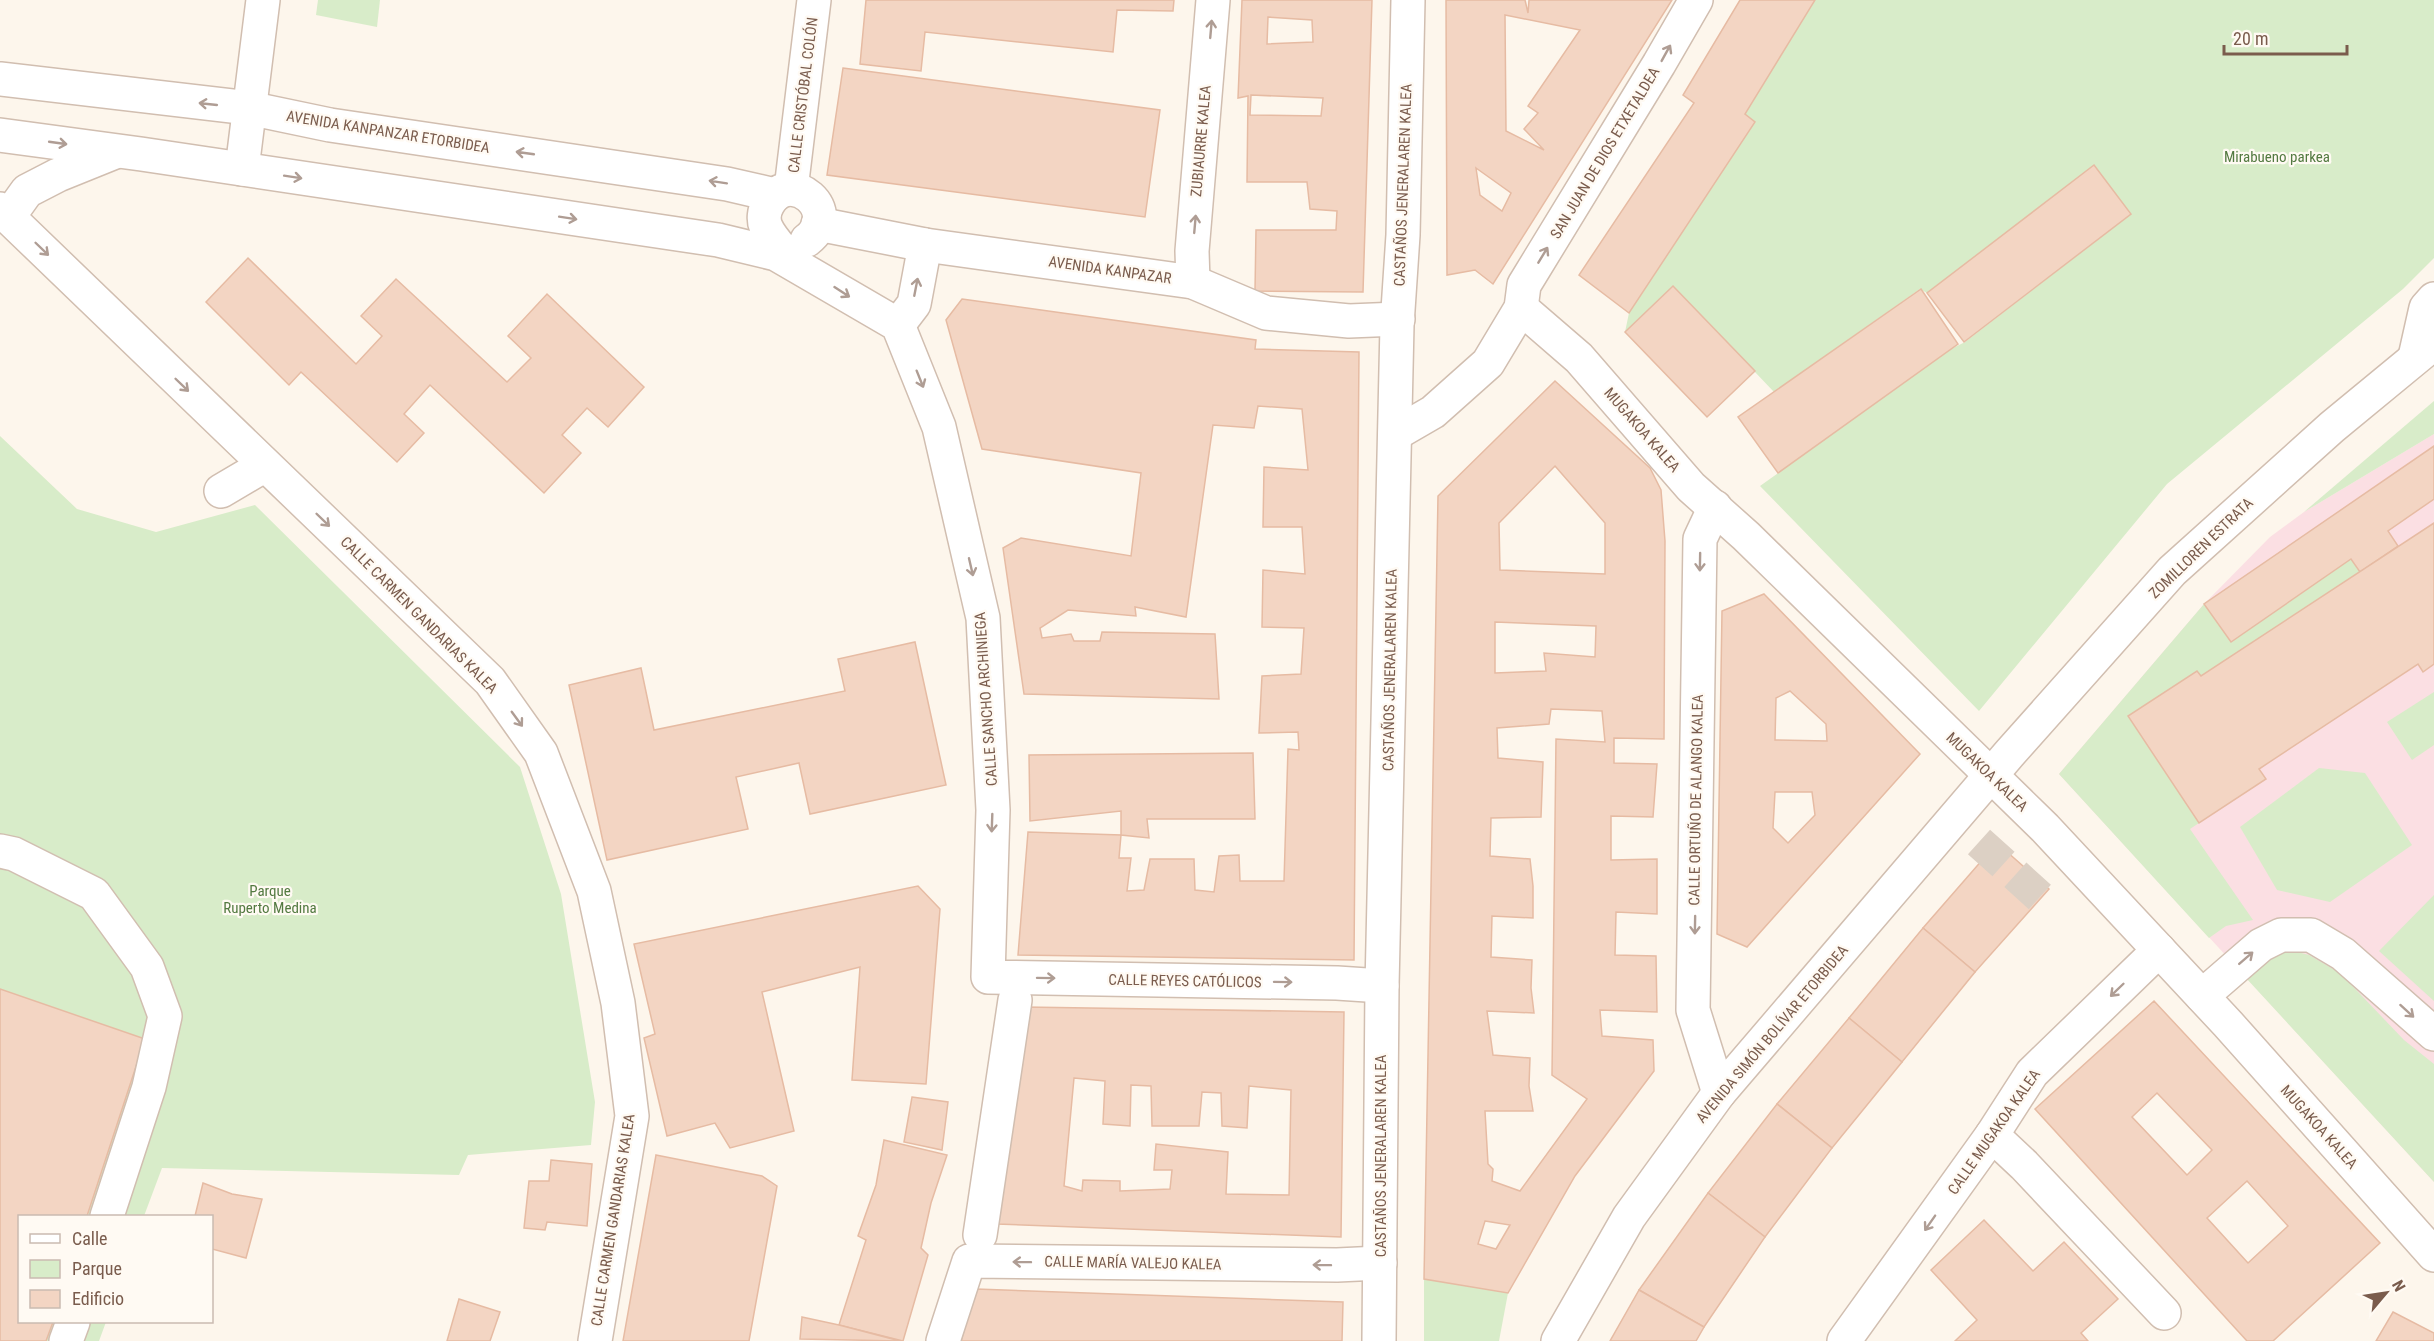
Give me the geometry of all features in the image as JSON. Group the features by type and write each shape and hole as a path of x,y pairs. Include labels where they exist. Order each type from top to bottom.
{"street":[{"path":"242,169 263,0"},
{"name":"CALLE CRISTÓBAL COLÓN","path":"783,192 814,0"},
{"name":"ZUBIAURRE KALEA","path":"1193,282 1192,251 1213,0"},
{"name":"CASTAÑOS JENERALAREN KALEA","path":"1379,1341 1382,986 1408,0"},
{"name":"SAN JUAN DE DIOS ETXETALDEA","path":"1395,434 1433,411 1488,363 1521,308 1524,285 1696,0"},
{"name":"AVENIDA KANPANZAR ETORBIDEA","path":"0,79 249,108 330,125 783,192"},
{"path":"0,135 718,240 776,254 779,244"},
{"name":"CALLE CARMEN GANDARIAS KALEA","path":"117,151 27,190 4,212 490,681 541,753 594,891 618,1004 632,1116 595,1341"},
{"path":"779,244 803,242 815,232 819,216 814,200 807,194 783,192 765,210 766,227 779,244 898,325 914,304 925,244"},
{"name":"AVENIDA KANPAZAR","path":"818,224 925,244 1193,282 1266,313 1349,321 1398,319"},
{"path":"2425,350 2426,308 2434,299"},
{"name":"MUGAKOA KALEA","path":"1521,308 1579,358 1691,487 1715,507 2045,828 2202,996 2434,1255"},
{"name":"CALLE SANCHO ARCHINIEGA","path":"898,325 939,427 983,618 993,810 988,977"},
{"name":"ZOMILLOREN ESTRATA","path":"1992,777 2172,571 2332,427 2425,350"},
{"path":"221,491 265,465"},
{"name":"CALLE ORTUÑO DE ALANGO KALEA","path":"1715,507 1700,540 1693,1010 1719,1093"},
{"name":"AVENIDA SIMÓN BOLÍVAR ETORBIDEA","path":"1558,1341 1629,1217 1719,1093 1992,777"},
{"path":"0,850 14,854 94,894 147,967 165,1017 148,1088 107,1215"},
{"path":"2202,996 2261,945 2281,935 2311,935 2343,954 2434,1034"},
{"name":"CALLE MUGAKOA KALEA","path":"1852,1338 2032,1073 2160,950"},
{"name":"CALLE REYES CATÓLICOS","path":"988,977 1337,983 1382,986"},
{"path":"980,1235 1015,1000"},
{"path":"1992,1135 2024,1165 2164,1313"},
{"name":"CALLE MARÍA VALEJO KALEA","path":"943,1341 969,1261 1337,1265 1380,1263"},
{"path":"66,1341 73,1323"}],"shaded area":[{"path":"2434,434 2434,1182 2059,774 2204,604 2270,537 2304,512"}],"green space":[{"path":"318,0 380,0 377,27 316,15"},
{"name":"Mirabueno parkea","path":"1815,0 2434,0 2434,258 2403,289 2167,484 1979,711 1760,486 1951,349 1965,342 2131,214 1927,293 1920,289 1774,392 1673,286 1625,332 1629,313 1755,122 1745,114"},
{"path":"2434,401 2434,434 2304,512"},
{"name":"Parque Ruperto Medina","path":"0,436 77,509 156,532 255,505 520,767 561,894 595,1102 591,1145 468,1155 459,1175 162,1168 144,1215 18,1215 18,1323 106,1323 99,1341 0,1341"},
{"path":"2351,559 2360,572 2201,676 2197,671 2128,716 2199,823 2190,829 2253,920 2226,926 2209,938 2059,774 2204,604 2231,641"},
{"path":"2434,692 2434,745 2412,760 2387,722"},
{"path":"2319,768 2365,773 2412,845 2330,902 2277,890 2240,827"},
{"path":"2434,895 2434,1001 2379,951"},
{"path":"2286,949 2309,955 2340,973 2404,1040 2434,1064 2434,1182 2246,978 2271,956"},
{"path":"1424,1279 1508,1293 1499,1341 1424,1341"}],"building":[{"path":"866,0 1174,0 1173,11 1117,10 1113,52 925,32 921,71 860,64"},
{"path":"1242,0 1372,0 1363,292 1255,291 1256,230 1336,230 1337,211 1310,209 1307,182 1247,182 1248,96 1238,98","holes":["1268,17 1312,20 1313,42 1267,44","1251,95 1323,98 1321,116 1250,115"]},
{"path":"1446,0 1525,0 1528,13 1529,0 1672,0 1493,284 1475,270 1447,275","holes":["1505,15 1580,30 1528,106 1538,113 1524,129 1544,150 1506,131","1476,168 1511,193 1502,211 1480,195"]},
{"path":"1740,0 1815,0 1745,114 1755,122 1629,313 1579,275 1694,103 1683,95"},
{"path":"843,68 1160,110 1145,217 827,175"},
{"path":"2094,165 2131,214 1964,342 1927,293"},
{"path":"248,258 356,364 382,336 361,316 396,279 507,382 531,358 508,336 547,294 644,387 608,427 587,408 562,435 581,453 544,493 430,385 404,414 424,433 397,462 301,372 289,385 206,302"},
{"path":"1673,286 1755,371 1707,417 1625,332"},
{"path":"1921,289 1958,344 1778,473 1738,417"},
{"path":"962,299 1256,340 1255,349 1359,352 1354,960 1018,955 1028,832 1121,835 1119,858 1131,858 1127,891 1144,890 1150,859 1194,859 1195,890 1214,892 1219,856 1239,855 1240,881 1284,881 1288,749 1299,750 1298,732 1259,733 1262,676 1301,674 1304,628 1262,627 1263,570 1305,574 1302,527 1263,527 1264,467 1308,470 1302,409 1258,406 1254,428 1213,425 1186,617 1135,607 1136,616 1068,610 1040,628 1042,638 1071,634 1074,641 1100,641 1102,632 1215,634 1219,699 1024,694 1003,548 1021,538 1131,556 1141,473 982,449 946,320"},
{"path":"1555,381 1650,468 1661,490 1665,541 1664,739 1614,738 1614,763 1657,764 1653,817 1611,816 1611,860 1657,859 1657,914 1616,912 1615,955 1656,956 1657,1012 1600,1010 1602,1036 1653,1040 1654,1071 1575,1176 1508,1293 1424,1279 1438,496","holes":["1555,466 1605,523 1605,574 1500,570 1499,523","1495,622 1596,626 1595,657 1544,653 1546,671 1495,673","1551,709 1602,711 1605,742 1556,739 1552,1075 1587,1099 1520,1191 1492,1181 1493,1169 1488,1164 1485,1111 1533,1111 1529,1086 1530,1058 1493,1055 1487,1011 1534,1013 1531,988 1532,960 1491,957 1492,916 1533,918 1533,886 1530,859 1490,856 1491,818 1541,817 1543,762 1498,758 1497,728 1549,724","1485,1221 1510,1225 1496,1249 1478,1244"]},
{"path":"2434,446 2434,499 2388,531 2398,546 2360,572 2351,559 2231,642 2204,604"},
{"path":"2434,523 2434,664 2423,672 2418,664 2259,769 2266,779 2199,823 2128,716 2197,671 2201,676"},
{"path":"1764,594 1920,754 1747,947 1717,934 1722,611","holes":["1790,691 1826,724 1827,741 1775,740 1776,698","1775,792 1812,792 1815,815 1788,843 1773,828"]},
{"path":"915,642 946,785 810,814 799,763 736,777 748,829 607,860 569,685 641,668 654,730 845,691 838,659"},
{"path":"1253,753 1255,819 1147,819 1149,838 1121,835 1121,811 1030,821 1029,755"},
{"path":"1997,843 2049,889 1975,972 1923,928"},
{"path":"918,886 940,909 926,1084 852,1080 860,967 762,992 794,1131 730,1148 715,1123 667,1136 644,1038 655,1034 634,944"},
{"path":"1923,928 1975,972 1902,1062 1849,1018"},
{"path":"0,989 145,1039 87,1215 18,1215 18,1323 53,1323 46,1341 0,1341"},
{"path":"2154,1001 2380,1243 2273,1341 2247,1341 2035,1109","holes":["2157,1093 2212,1150 2187,1175 2132,1117","2247,1181 2288,1226 2248,1263 2207,1218"]},
{"path":"1024,1007 1344,1012 1341,1237 997,1224","holes":["1074,1078 1105,1081 1103,1124 1130,1126 1131,1085 1151,1086 1152,1126 1199,1126 1202,1092 1221,1093 1222,1126 1247,1128 1249,1086 1291,1090 1289,1195 1226,1194 1228,1152 1156,1144 1154,1170 1172,1170 1170,1189 1120,1191 1120,1181 1083,1180 1082,1191 1064,1186"]},
{"path":"1849,1018 1902,1062 1832,1148 1777,1104"},
{"path":"912,1097 948,1102 942,1150 904,1142"},
{"path":"1777,1104 1832,1148 1765,1237 1708,1193"},
{"path":"884,1140 947,1155 931,1203 921,1248 928,1255 903,1341 839,1325 866,1240 858,1236 876,1185"},
{"path":"656,1155 762,1176 777,1186 749,1341 623,1341"},
{"path":"551,1160 592,1164 587,1226 547,1222 545,1230 524,1228 529,1181 549,1181"},
{"path":"203,1183 232,1194 262,1199 246,1258 213,1249 213,1215 195,1215"},
{"path":"1708,1193 1765,1237 1704,1327 1639,1290"},
{"path":"1984,1220 2033,1271 2064,1242 2118,1299 2081,1333 2088,1341 1955,1341 1977,1320 1931,1270"},
{"path":"976,1289 1343,1302 1342,1341 961,1341"},
{"path":"1639,1290 1704,1327 1696,1341 1610,1341"},
{"path":"459,1299 500,1312 490,1341 447,1341"},
{"path":"2393,1312 2434,1333 2434,1341 2376,1341"},
{"path":"802,1317 839,1325 900,1341 800,1339"}],"tunnel":[{"path":"1979,842 2041,898"}]}
